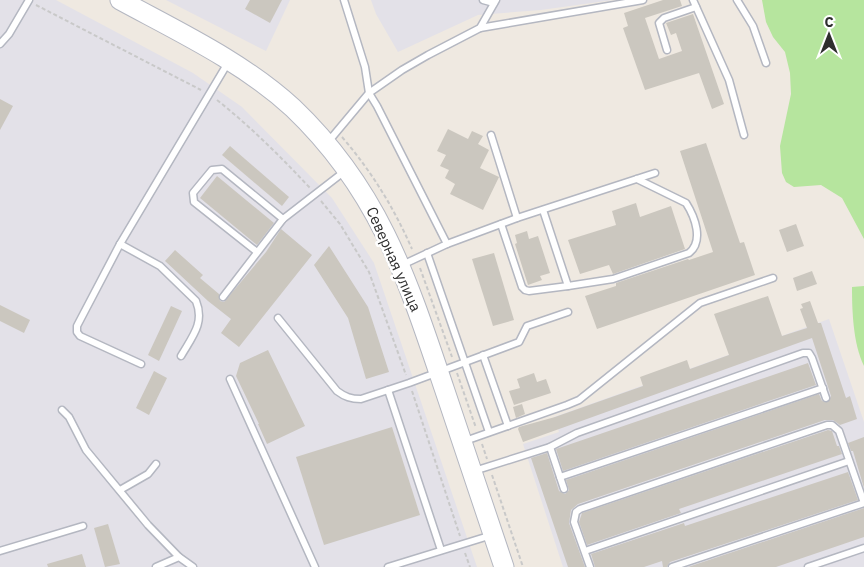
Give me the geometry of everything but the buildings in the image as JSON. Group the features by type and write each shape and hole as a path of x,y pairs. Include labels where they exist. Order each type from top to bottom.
{"main road":[{"name":"Северная улица","path":"120,0 229,60 261,83 292,107 327,143 347,169 372,207 414,298 504,567"}],"lane":[{"path":"0,44 9,34 29,0"},
{"path":"344,0 365,67 369,93 447,244"},
{"path":"480,28 495,2 483,0"},
{"path":"327,143 369,93 410,65 480,28 643,0"},
{"path":"736,0 753,26 766,63"},
{"path":"667,50 659,23 664,18 694,3 729,80 744,135"},
{"path":"140,364 80,336 77,332 77,326 120,244 229,60"},
{"path":"491,135 517,218"},
{"path":"257,252 194,202 193,193 212,170 222,169 283,219"},
{"path":"223,297 283,219 347,169"},
{"path":"400,266 447,244 517,218 655,173"},
{"path":"501,224 522,286 525,290 530,291 613,279 689,253 697,242 696,228 686,203 637,179"},
{"path":"543,210 568,286"},
{"path":"120,244 160,266 196,301 199,309 199,324 181,356"},
{"path":"427,253 489,432"},
{"path":"462,442 579,400 700,303 773,278"},
{"path":"278,318 338,392 344,397 360,399 519,342 527,326 568,312"},
{"path":"472,472 550,447 577,433 802,353 809,353 812,358 826,398"},
{"path":"484,355 508,426"},
{"path":"230,379 315,567"},
{"path":"560,477 823,388"},
{"path":"388,390 441,550"},
{"path":"62,410 69,417 86,450 148,525 179,556 193,567"},
{"path":"590,567 574,522 576,512 580,509 827,426 832,425 839,431 864,503 672,567"},
{"path":"550,447 564,489"},
{"path":"584,551 849,461"},
{"path":"120,490 148,474 156,464"},
{"path":"0,551 83,526"},
{"path":"388,567 493,534"},
{"path":"808,567 864,548"},
{"path":"156,567 179,556"}],"path":[{"path":"29,0 210,95 248,125 275,151 340,224 369,272 409,383 470,567"}],"shaded area":[{"path":"0,0 56,0 193,73 242,107 332,198 374,263 477,567 0,567"},
{"path":"166,0 290,0 266,51"},
{"path":"371,0 613,0 541,10 478,15 398,52 376,14"},
{"path":"829,319 864,422 864,567 563,567 523,444 559,432 554,417"}],"green space":[{"path":"762,0 864,0 864,239 842,198 821,185 794,187 786,182 782,173 780,146 791,94 790,73 785,52 773,37 766,22"},
{"path":"864,286 864,366 855,338 852,287"}]}
